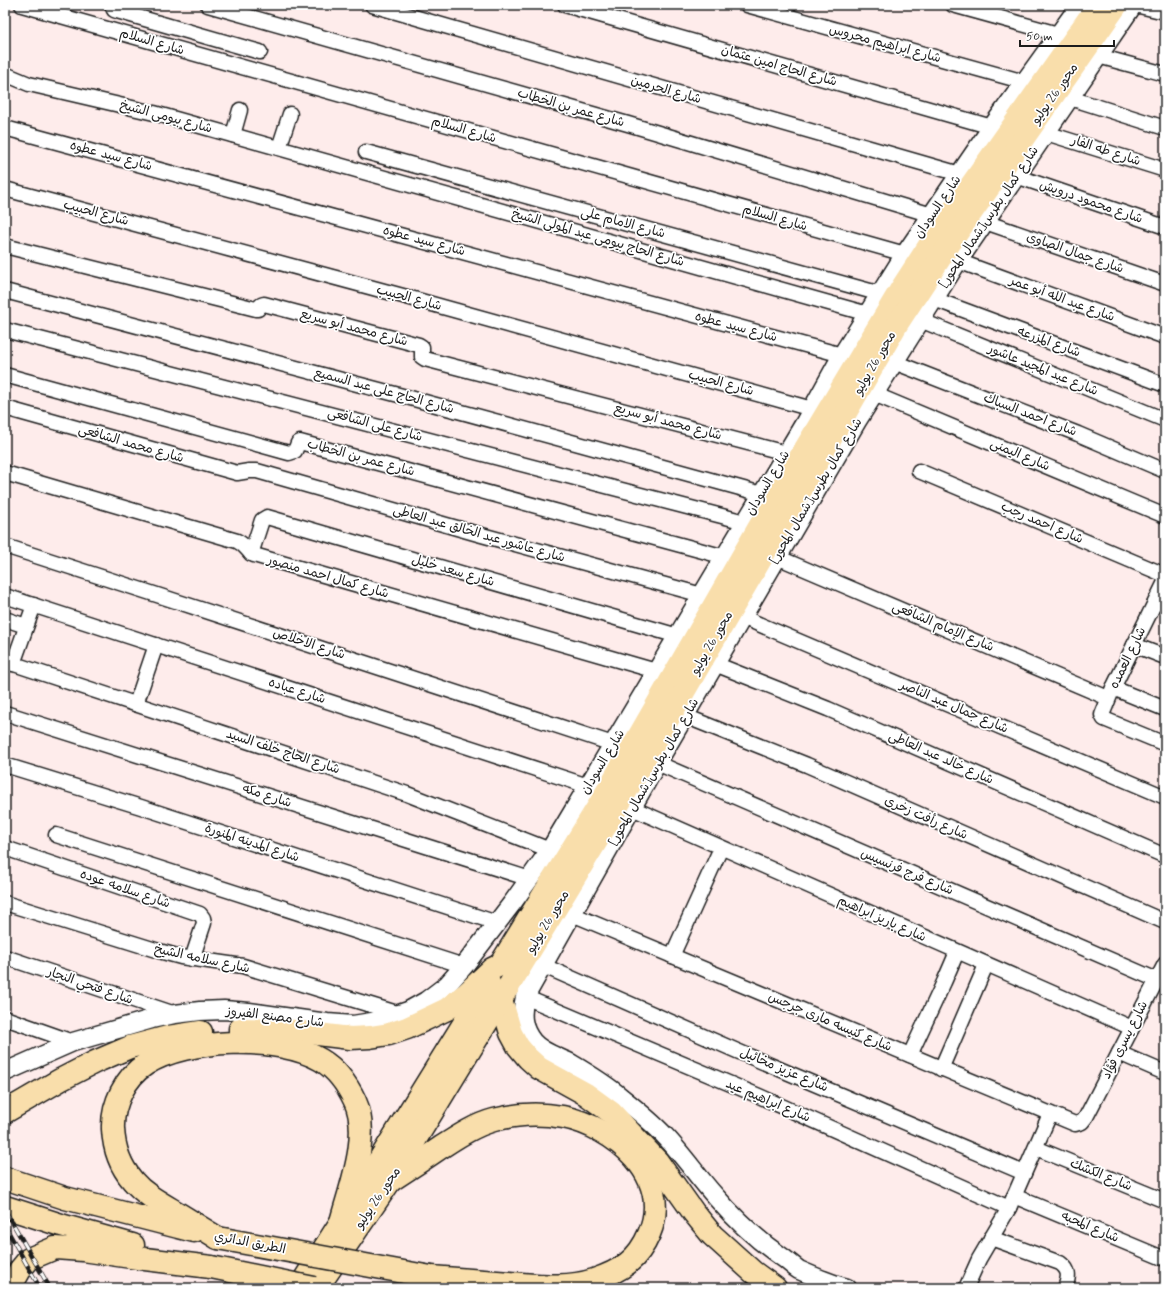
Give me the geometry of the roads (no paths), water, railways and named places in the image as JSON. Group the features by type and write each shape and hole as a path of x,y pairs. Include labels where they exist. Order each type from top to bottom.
{"highway":[{"name":"محور 26 يوليو","path":"299,1288 342,1222 600,803 779,492 902,287 1084,5"},
{"name":"محور 26 يوليو","path":"317,1288 390,1181 615,811 898,323 949,245 1117,5"},
{"path":"5,1112 60,1080 95,1062 130,1047 168,1037 207,1031 246,1028 286,1030 350,1038 389,1034 413,1026 447,1009 492,970 500,965"},
{"path":"501,999 511,1033 518,1046 528,1058 539,1068 586,1094 612,1113 657,1161 694,1213 712,1234 752,1272 775,1288"},
{"path":"218,1238 149,1196 133,1181 120,1163 114,1142 113,1120 118,1099 128,1080 144,1065 164,1054 216,1044 256,1044 296,1050 322,1060 342,1078 356,1102 362,1129 358,1156 342,1222"},
{"path":"390,1181 474,1128 492,1120 516,1115 540,1114 563,1117 586,1124 608,1135 626,1148 641,1164 652,1182 655,1204 653,1226 644,1246 630,1263 612,1273 573,1285 553,1286 431,1277"},
{"name":"الطريق الدائري","path":"5,1178 65,1198 218,1238 499,1288"},
{"path":"5,1207 61,1225 211,1267 314,1288"},
{"path":"10,1288 20,1270 29,1259 55,1248 83,1250 211,1267"}],"street":[{"name":"شارع السلام","path":"22,5 905,254"},
{"path":"112,5 117,11 260,52"},
{"name":"شارع عمر بن الخطاب","path":"208,5 628,124 932,215"},
{"name":"شارع الحرمين","path":"372,5 960,174"},
{"name":"شارع الحاج امين عثمان","path":"565,5 992,127"},
{"name":"شارع ابراهيم محروس","path":"747,5 1024,82"},
{"path":"953,5 1058,34"},
{"name":"شارع السودان","path":"464,966 530,879 550,850 725,557 842,355 905,254 1058,34 1084,5"},
{"path":"1134,5 1165,12"},
{"name":"شارع كمال بطرس[شمال المحور]","path":"847,1288 832,1284 798,1269 768,1247 740,1223 665,1137 644,1116 597,1079 544,1051 534,1043 526,1033 522,1021 522,1009 525,997 544,966 632,808 777,557 874,394 958,261 1134,5"},
{"path":"1098,56 1165,74"},
{"name":"شارع بيومى الشيخ","path":"5,74 29,84 53,91 146,111 328,162"},
{"path":"1070,98 1165,128"},
{"path":"233,135 240,110"},
{"path":"279,148 290,114"},
{"name":"شارع سيد عطوه","path":"5,128 842,355"},
{"name":"شارع طه الفار","path":"1046,133 1165,170"},
{"name":"شارع الامام على","path":"366,152 881,294"},
{"name":"شارع الحاج بيومى عبد المولى الشيخ","path":"328,162 868,314"},
{"name":"شارع محمود درويش","path":"1016,176 1165,227"},
{"name":"شارع الحبيب","path":"5,189 403,296 812,409"},
{"name":"شارع جمال الصاوى","path":"985,222 1165,284"},
{"name":"شارع محمد أبو سريع","path":"5,246 256,309 259,309 261,305 264,304 412,343 422,347 421,354 425,359 786,452"},
{"name":"شارع عبد الله أبو عمر","path":"958,261 1165,337"},
{"name":"شارع الحاج على عبد السميع","path":"5,291 398,395 762,494"},
{"name":"شارع المزرعه","path":"934,298 1165,385"},
{"name":"شارع عبد المجيد عاشور","path":"920,320 1165,420"},
{"name":"شارع على الشافعى","path":"5,330 745,522"},
{"name":"شارع احمد السباك","path":"894,362 1078,434 1165,471"},
{"name":"شارع عمر بن الخطاب","path":"5,375 289,453 294,452 298,443 300,442 725,557"},
{"name":"شارع اليمنى","path":"874,394 1165,516"},
{"name":"شارع محمد الشافعى","path":"5,408 237,473 257,471"},
{"name":"شارع عاشور عبد الخالق عبد العاطى","path":"257,471 478,534 702,595"},
{"name":"شارع احمد رجب","path":"919,471 1165,575"},
{"name":"شارع كمال احمد منصور","path":"5,473 237,541 245,546 251,554 656,671"},
{"name":"شارع سعد خليل","path":"251,554 262,520 267,517 678,636"},
{"name":"شارع الاخلاص","path":"5,546 613,744"},
{"name":"شارع الإمام الشافعى","path":"777,557 1111,693 1165,709"},
{"name":"شارع العمده","path":"1165,582 1160,604 1134,645 1102,713 1102,717 1165,744"},
{"name":"شارع عباده","path":"5,596 588,786"},
{"path":"9,662 34,605"},
{"name":"شارع جمال عبد الناصر","path":"742,617 1165,797"},
{"path":"5,619 26,626"},
{"path":"136,704 156,645"},
{"path":"1134,645 1165,657"},
{"name":"شارع الحاج خلف السيد","path":"9,662 407,794 550,850"},
{"name":"شارع خالد عبد العاطى","path":"715,664 828,709 1165,856"},
{"name":"شارع مكه","path":"5,713 530,879"},
{"name":"شارع رأفت زخرى","path":"685,716 806,765 1165,922"},
{"name":"شارع فرج فرنسيس","path":"658,763 1157,980"},
{"name":"شارع المدينه المنورة","path":"5,765 149,809 497,923"},
{"name":"شارع باريز ابراهيم","path":"632,808 1132,1028"},
{"path":"56,835 464,966"},
{"name":"شارع سلامه عوده","path":"5,848 200,914 204,923 192,959"},
{"path":"672,956 721,848"},
{"name":"شارع سلامه الشيخ","path":"5,903 159,951 192,959 243,966 400,1014"},
{"name":"شارع كنيسه مارى جرجس","path":"572,914 1075,1124 1082,1122 1086,1117"},
{"path":"910,1056 957,952"},
{"name":"شارع فتحي النجار","path":"5,957 175,1014"},
{"name":"شارع يسرى فؤاد","path":"1086,1117 1165,964"},
{"path":"942,1069 986,965"},
{"name":"شارع مصنع الفيروز","path":"5,1072 73,1042 152,1019 175,1014 224,1010 243,1011 327,1024 353,1025 378,1021 400,1014 426,1001 447,985 464,966"},
{"name":"شارع عزيز مخائيل","path":"544,966 737,1051 1024,1173"},
{"name":"شارع ابراهيم عيد","path":"525,997 1011,1202"},
{"path":"5,1018 73,1042"},
{"path":"1119,1053 1165,1073"},
{"path":"966,1288 1011,1202 1050,1114"},
{"name":"شارع الكشك","path":"1036,1148 1165,1201"},
{"name":"شارع المحبه","path":"1011,1202 1165,1259"},
{"path":"991,1238 1060,1264 1065,1267 1068,1272 1067,1283"}],"railway":[{"path":"5,1210 50,1288"},
{"path":"5,1226 40,1288"}]}
